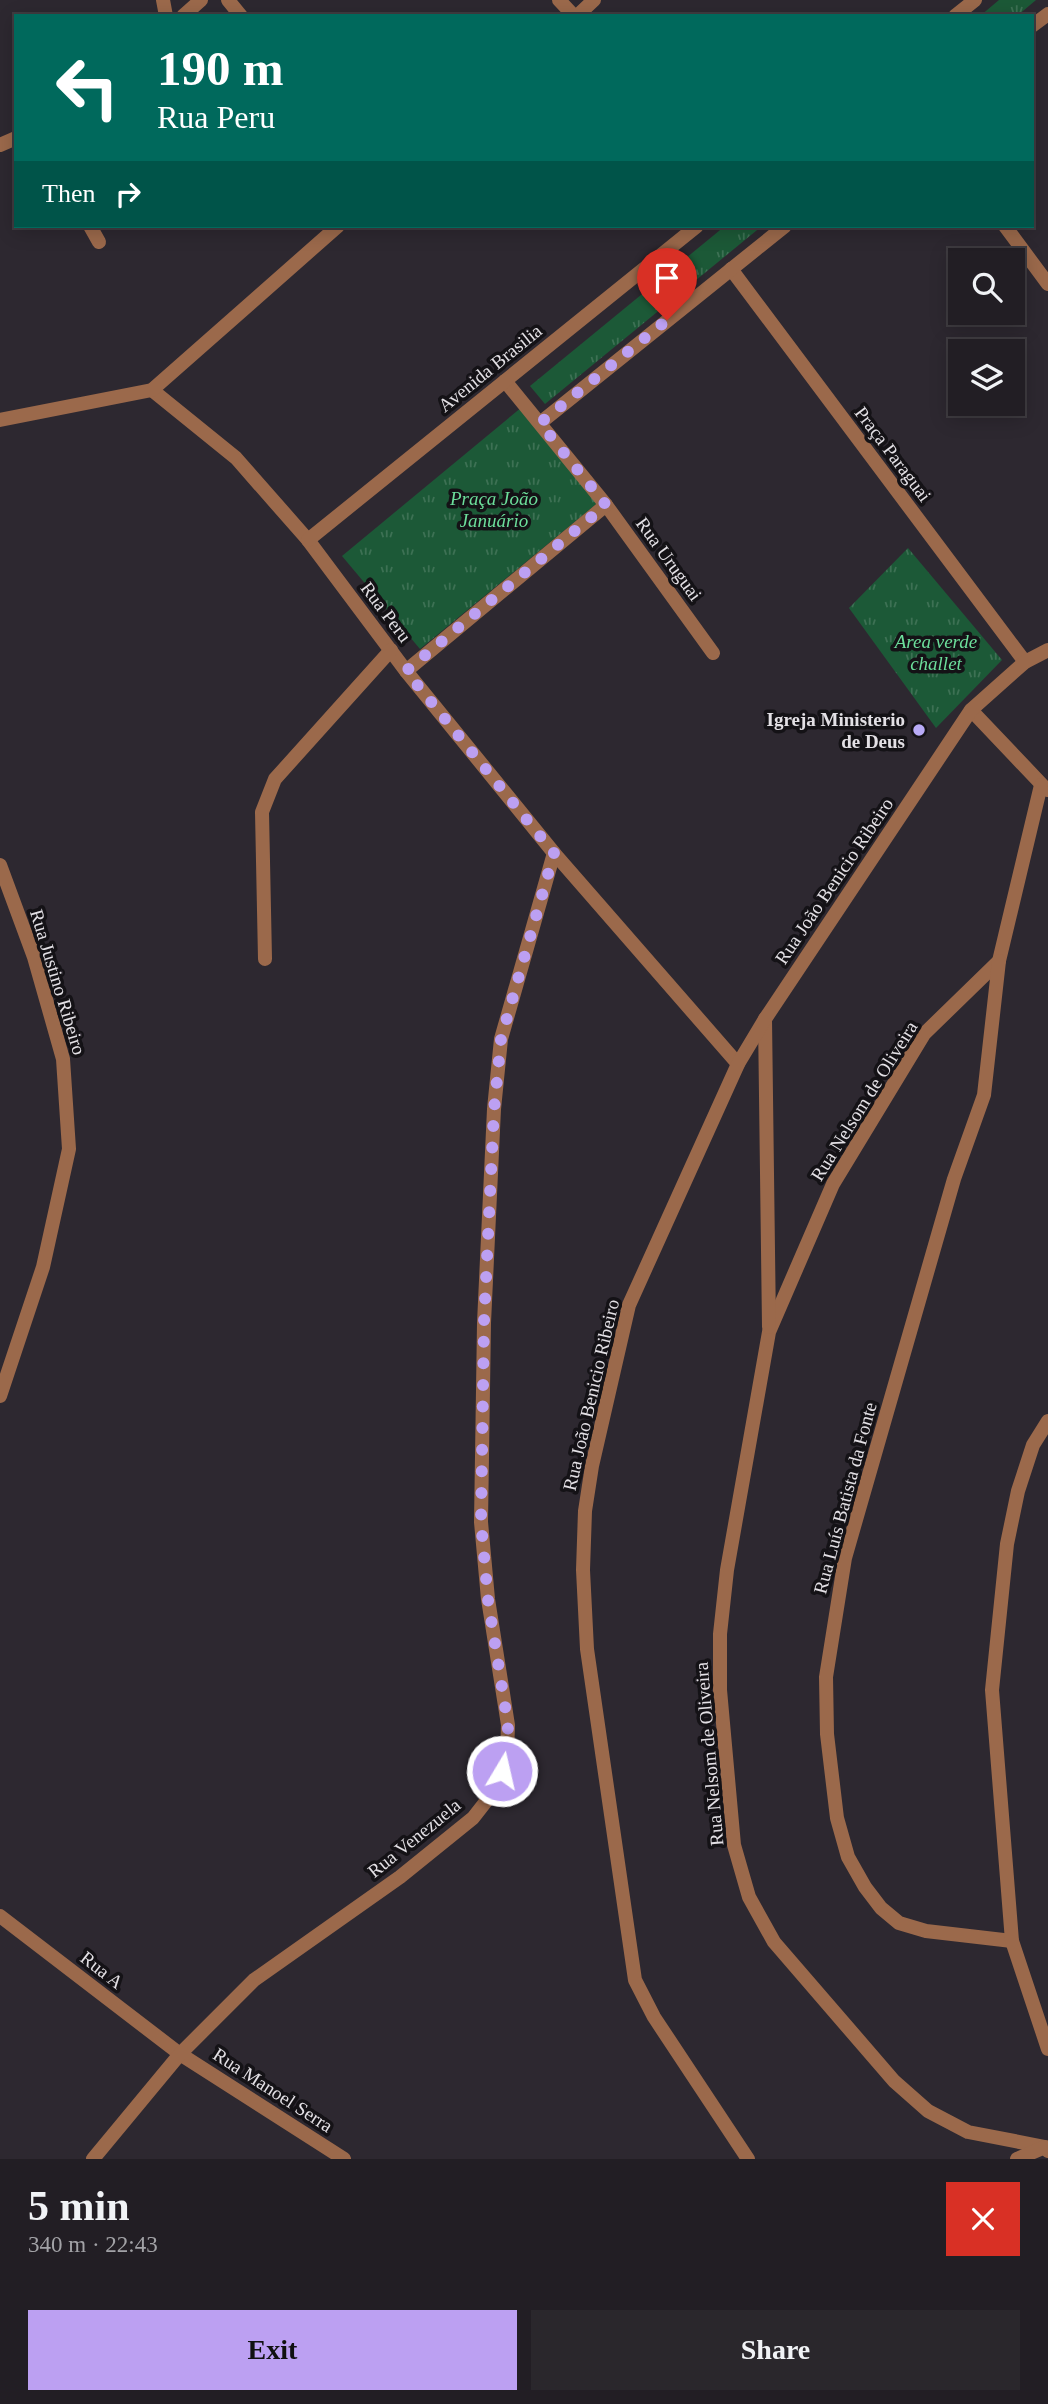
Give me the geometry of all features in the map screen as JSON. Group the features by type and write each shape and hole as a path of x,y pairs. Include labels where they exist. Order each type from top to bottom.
{"street":[{"path":"185,14 201,0"},
{"path":"228,0 239,14"},
{"path":"559,0 573,14"},
{"path":"577,14 594,0"},
{"path":"958,14 975,0"},
{"path":"91,228 99,242"},
{"path":"0,420 152,390 336,228"},
{"name":"Avenida Brasilia","path":"308,540 695,228"},
{"path":"540,423 782,228"},
{"path":"1006,228 1048,284"},
{"name":"Praça Paraguai","path":"731,269 1025,662"},
{"name":"Rua Uruguai","path":"505,381 606,505 713,653"},
{"name":"Rua Peru","path":"152,390 236,458 308,540 406,671 554,853 738,1065"},
{"path":"406,671 606,505"},
{"path":"265,959 262,812 275,779 391,650"},
{"name":"Rua João Benicio Ribeiro","path":"748,2159 654,2017 635,1980 587,1649 583,1570 585,1511 592,1466 629,1305 738,1065 765,1019 971,710 1025,662 1048,650"},
{"path":"971,710 1045,788 999,961"},
{"name":"Rua Venezuela","path":"93,2159 180,2054 254,1980 400,1877 473,1818 498,1786 507,1755 508,1725 488,1600 481,1522 484,1322 494,1110 501,1039 554,853"},
{"name":"Rua Justino Ribeiro","path":"0,865 34,957 63,1059 69,1149 43,1267 0,1396"},
{"name":"Rua Nelsom de Oliveira","path":"769,1332 834,1184 924,1034 999,961"},
{"name":"Rua Luís Batista da Fonte","path":"999,961 984,1096 954,1179 845,1558 826,1677 827,1734 837,1818 848,1857 865,1887 881,1908 899,1923 926,1931 1012,1941"},
{"name":"Rua Nelsom de Oliveira","path":"765,1019 769,1332 727,1570 720,1634 720,1690 734,1845 749,1897 774,1942 894,2081 928,2111 968,2132 1047,2148"},
{"path":"1048,1421 1033,1445 1012,1518 992,1690 1012,1941 1048,2049"},
{"name":"Rua A","path":"0,1916 180,2054"},
{"name":"Rua Manoel Serra","path":"180,2054 344,2159"},
{"path":"1017,2159 1047,2148"}],"green space":[{"path":"999,0 1036,0 1019,14 982,14"},
{"path":"723,228 760,228 545,404 530,386"},
{"name":"Praça João Januário","path":"522,407 600,501 420,649 342,556"},
{"name":"Area verde challet","path":"908,548 1002,660 936,728 849,608"}],"place":[{"name":"Igreja Ministerio de Deus","path":"919,730"}],"route":[{"path":"502,1771 507,1755 508,1725 488,1600 481,1522 484,1322 494,1110 501,1039 554,853 406,671 606,505 540,423 667,320"}]}
